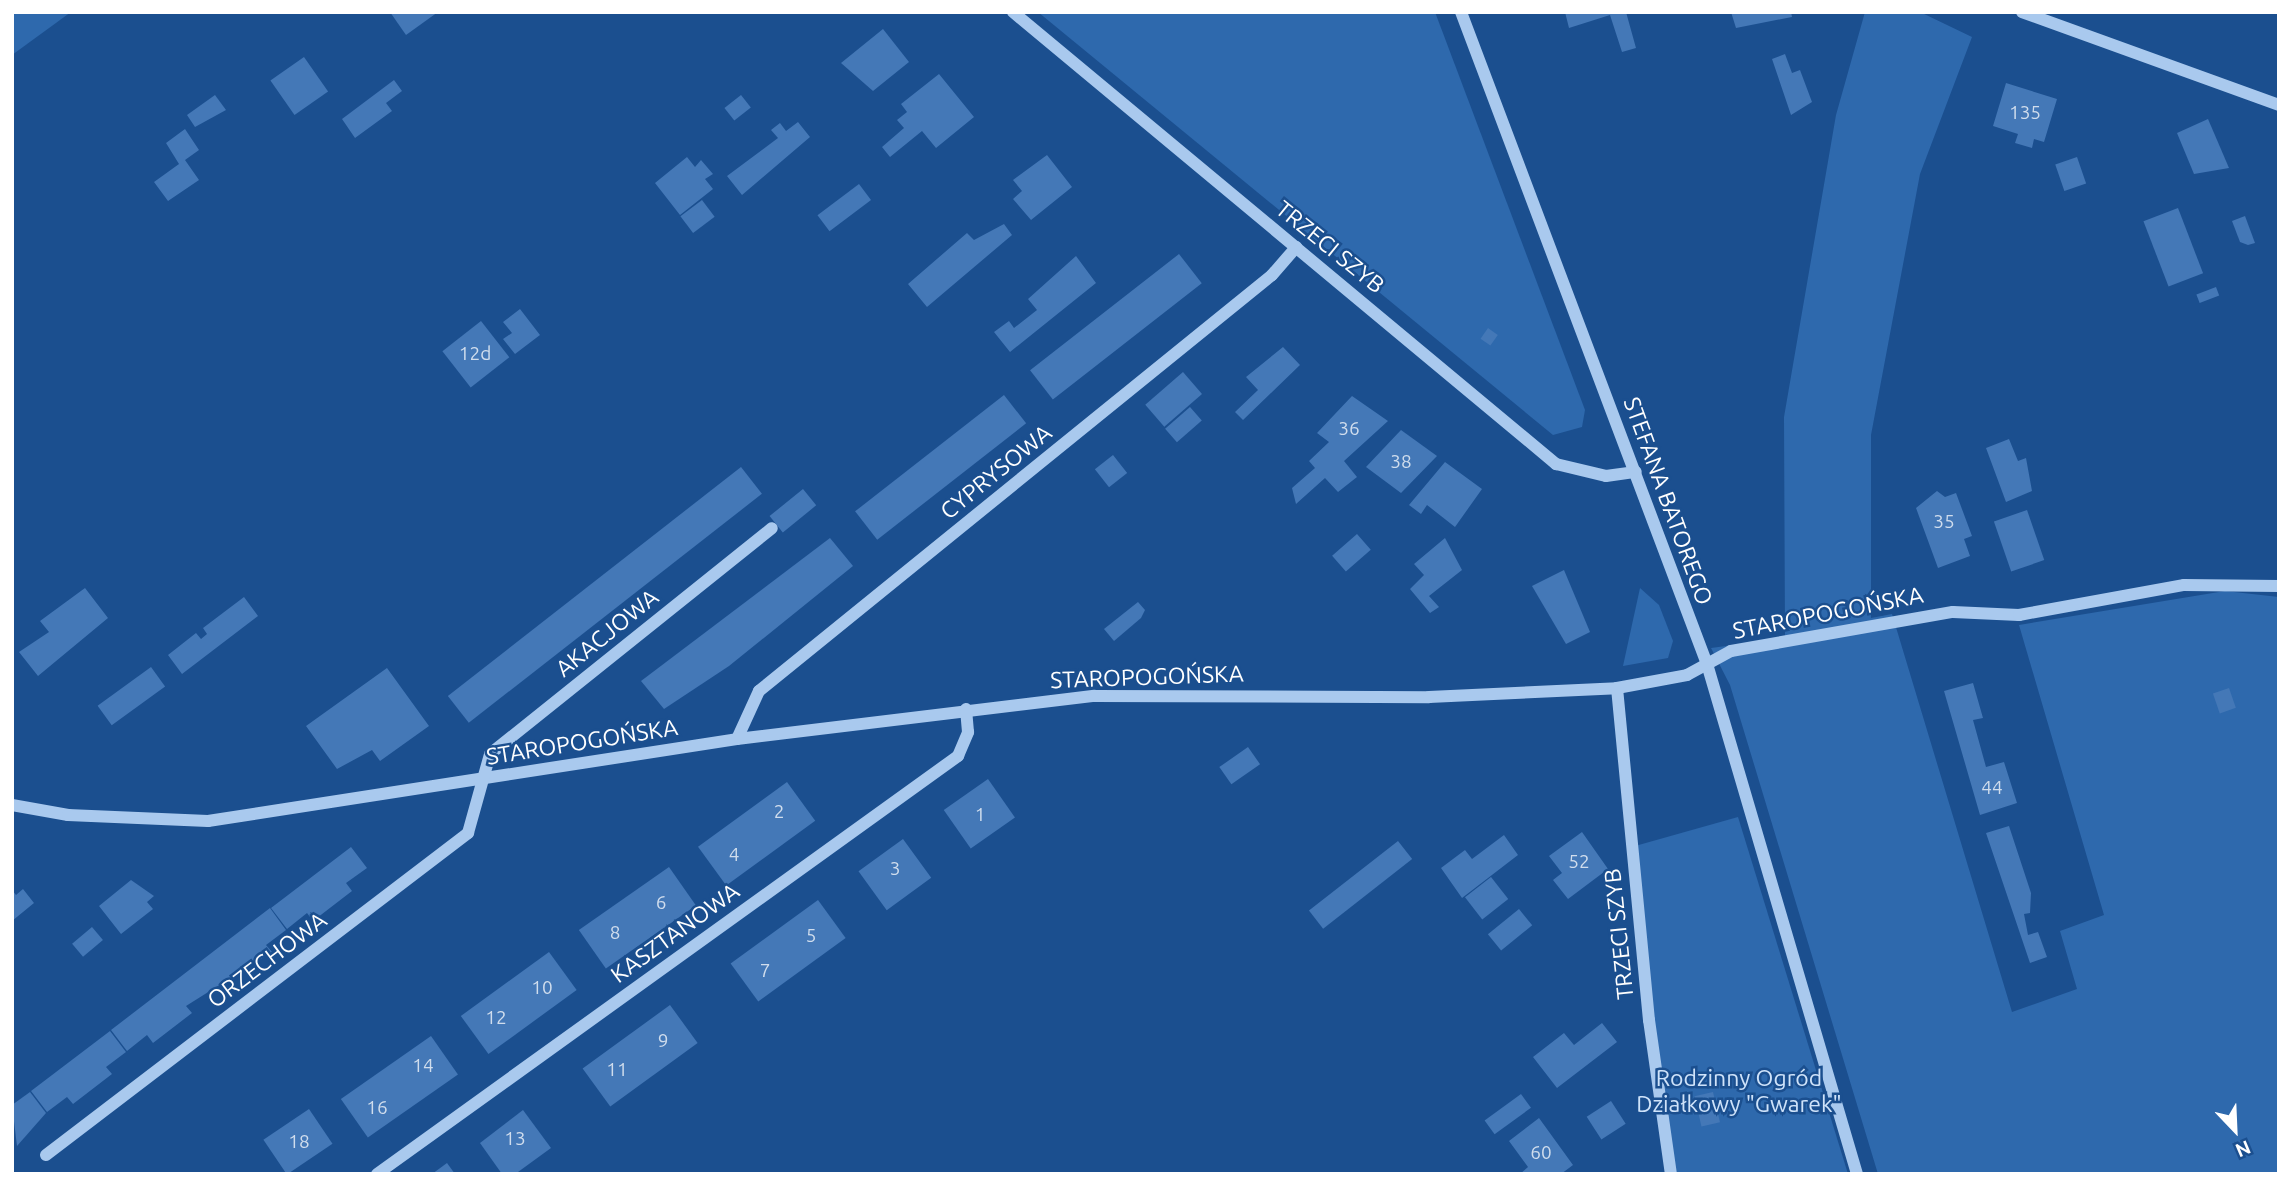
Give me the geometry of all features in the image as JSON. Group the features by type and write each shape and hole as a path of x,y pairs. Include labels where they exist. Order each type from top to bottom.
{"street":[{"name":"TRZECI SZYB","path":"1013,12 1556,464 1606,476 1636,471"},
{"name":"STEFANA BATOREGO","path":"1461,12 1636,471 1706,664 1857,1174"},
{"path":"2022,12 2279,105"},
{"name":"CYPRYSOWA","path":"737,739 759,691 1272,275 1296,247"},
{"name":"AKACJOWA","path":"481,778 490,754 772,528"},
{"name":"STAROPOGOŃSKA","path":"12,805 68,815 208,821 737,739 966,709 1094,696 1429,697 1617,688 1688,675 1731,651 1952,612 2019,615 2184,586 2279,586"},
{"name":"TRZECI SZYB","path":"1617,688 1649,1020 1671,1174"},
{"name":"KASZTANOWA","path":"377,1174 958,756 968,732 966,709"},
{"name":"ORZECHOWA","path":"47,1155 468,833 481,778"}],"green space":[{"path":"12,12 71,12 12,55"},
{"path":"1038,12 1435,12 1585,410 1582,427 1553,435"},
{"path":"1865,12 1920,12 1972,37 1920,174 1871,435 1871,618 1892,614 2012,1012 2077,989 2060,931 2104,915 2019,625 2225,591 2279,597 2279,1174 1878,1174 1730,685 1711,648 1785,638 1784,417 1836,115"},
{"path":"1640,588 1659,605 1673,641 1668,658 1623,666"},
{"name":"Rodzinny Ogród Działkowy \"Gwarek\"","path":"1738,817 1848,1174 1671,1174 1628,848"}],"building":[{"path":"390,12 438,12 406,35"},
{"path":"1565,12 1626,12 1636,48 1622,52 1610,15 1569,28"},
{"path":"1731,12 1791,12 1792,17 1736,28"},
{"path":"883,29 909,62 873,91 841,63"},
{"path":"1785,54 1792,73 1800,70 1812,102 1791,115 1772,59"},
{"path":"304,57 328,91 295,115 270,81"},
{"path":"939,74 974,117 936,148 922,131 890,157 882,147 904,128 897,120 907,112 901,104"},
{"path":"394,80 402,91 386,103 392,111 355,138 342,119"},
{"path":"2006,83 2057,99 2044,142 2034,139 2032,148 2015,143 2018,134 1993,126"},
{"path":"215,95 226,110 195,127 187,115"},
{"path":"741,95 751,108 734,121 724,108"},
{"path":"2208,119 2229,168 2194,174 2177,133"},
{"path":"798,122 810,137 742,195 727,176 778,138 771,130 780,123 786,131"},
{"path":"185,129 199,150 185,160 199,180 168,201 154,182 179,164 166,143"},
{"path":"1047,155 1072,187 1031,220 1013,199 1022,191 1013,180"},
{"path":"687,157 695,167 701,160 713,174 705,179 713,189 680,215 655,183"},
{"path":"2077,157 2086,183 2064,191 2055,164"},
{"path":"859,184 871,200 830,231 817,215"},
{"path":"702,200 715,217 693,233 680,216"},
{"path":"2178,208 2203,273 2169,287 2143,221"},
{"path":"2245,216 2255,243 2248,245 2240,242 2232,221"},
{"path":"1004,224 1012,235 927,307 908,284 967,233 974,240"},
{"path":"1179,254 1202,283 1053,400 1030,370"},
{"path":"1076,256 1096,283 1010,352 994,332 1009,321 1014,328 1037,310 1028,299"},
{"path":"2216,287 2219,295 2200,303 2196,295"},
{"path":"520,309 540,335 515,354 503,339 512,333 503,322"},
{"path":"481,321 509,357 471,387 442,351"},
{"path":"1488,328 1498,335 1490,346 1481,339"},
{"path":"1283,347 1300,365 1243,420 1235,412 1258,390 1246,377"},
{"path":"1183,372 1202,394 1164,427 1145,405"},
{"path":"1004,395 1026,423 877,540 855,511"},
{"path":"1352,396 1388,421 1344,461 1357,477 1338,492 1325,478 1296,504 1292,488 1315,468 1309,461 1329,442 1317,433"},
{"path":"1190,407 1202,421 1177,442 1165,429"},
{"path":"1401,430 1437,456 1401,493 1366,467"},
{"path":"2009,439 2018,461 2026,458 2032,491 2006,502 1986,448"},
{"path":"1113,455 1127,473 1109,487 1095,469"},
{"path":"1445,462 1482,489 1455,527 1427,505 1421,514 1409,505"},
{"path":"741,467 762,494 469,723 448,696"},
{"path":"803,489 816,505 783,532 770,516"},
{"path":"1937,491 1945,497 1956,493 1972,536 1964,539 1970,556 1938,568 1916,508"},
{"path":"2027,510 2044,560 2011,572 1994,521"},
{"path":"1357,534 1371,550 1346,571 1332,556"},
{"path":"830,538 853,566 729,666 664,709 641,681"},
{"path":"1445,538 1462,570 1429,596 1439,607 1430,613 1410,589 1424,575 1414,564"},
{"path":"1564,570 1590,632 1566,644 1532,586"},
{"path":"85,588 108,618 38,676 19,652 49,632 40,621"},
{"path":"244,597 258,616 182,674 168,655 196,633 201,639 207,634 203,628"},
{"path":"1138,602 1145,610 1141,618 1114,641 1104,629"},
{"path":"151,667 165,686 112,725 98,706"},
{"path":"387,668 429,726 380,761 372,750 337,769 306,726"},
{"path":"1973,683 1983,718 1973,720 1986,767 2004,762 2017,803 1980,815 1944,691"},
{"path":"2229,688 2236,708 2220,713 2213,694"},
{"path":"1248,747 1260,764 1231,784 1219,767"},
{"path":"988,779 1015,818 971,848 944,810"},
{"path":"787,782 815,821 726,885 698,847"},
{"path":"2009,826 2031,893 2030,913 2024,914 2028,935 2038,932 2047,957 2030,963 1986,833"},
{"path":"1582,832 1608,869 1568,899 1553,880 1562,873 1549,856"},
{"path":"1504,835 1518,855 1462,898 1441,868 1465,850 1472,859"},
{"path":"903,839 931,878 887,910 859,871"},
{"path":"1398,841 1412,859 1323,929 1309,911"},
{"path":"351,847 367,868 346,883 352,891 313,921 307,913 287,929 271,908"},
{"path":"669,867 696,906 606,969 579,930"},
{"path":"1491,877 1508,899 1482,919 1465,897"},
{"path":"131,880 154,896 147,902 153,909 121,934 99,906"},
{"path":"23,889 34,903 12,921 12,890 16,895"},
{"path":"818,900 846,938 758,1002 731,963"},
{"path":"270,908 286,930 266,945 272,952 186,1006 192,1013 153,1043 147,1035 127,1051 111,1030"},
{"path":"1519,909 1532,925 1501,950 1488,934"},
{"path":"92,927 103,940 83,957 72,944"},
{"path":"549,952 577,990 488,1054 461,1016"},
{"path":"670,1005 698,1043 610,1107 583,1068"},
{"path":"1602,1023 1617,1042 1557,1088 1533,1057 1564,1033 1574,1045"},
{"path":"110,1031 126,1052 106,1067 112,1074 73,1104 67,1097 47,1112 31,1091"},
{"path":"431,1036 458,1075 368,1138 341,1099"},
{"path":"30,1092 46,1113 17,1146 12,1105"},
{"path":"1713,1092 1720,1122 1701,1126 1694,1096"},
{"path":"1521,1094 1531,1108 1495,1134 1485,1120"},
{"path":"1611,1101 1626,1124 1601,1139 1587,1117"},
{"path":"309,1109 332,1144 287,1174 263,1140"},
{"path":"523,1110 551,1148 518,1172 502,1174 480,1143"},
{"path":"1539,1118 1573,1165 1561,1174 1520,1174 1528,1167 1509,1141"},
{"path":"447,1163 455,1174 432,1174"}]}
